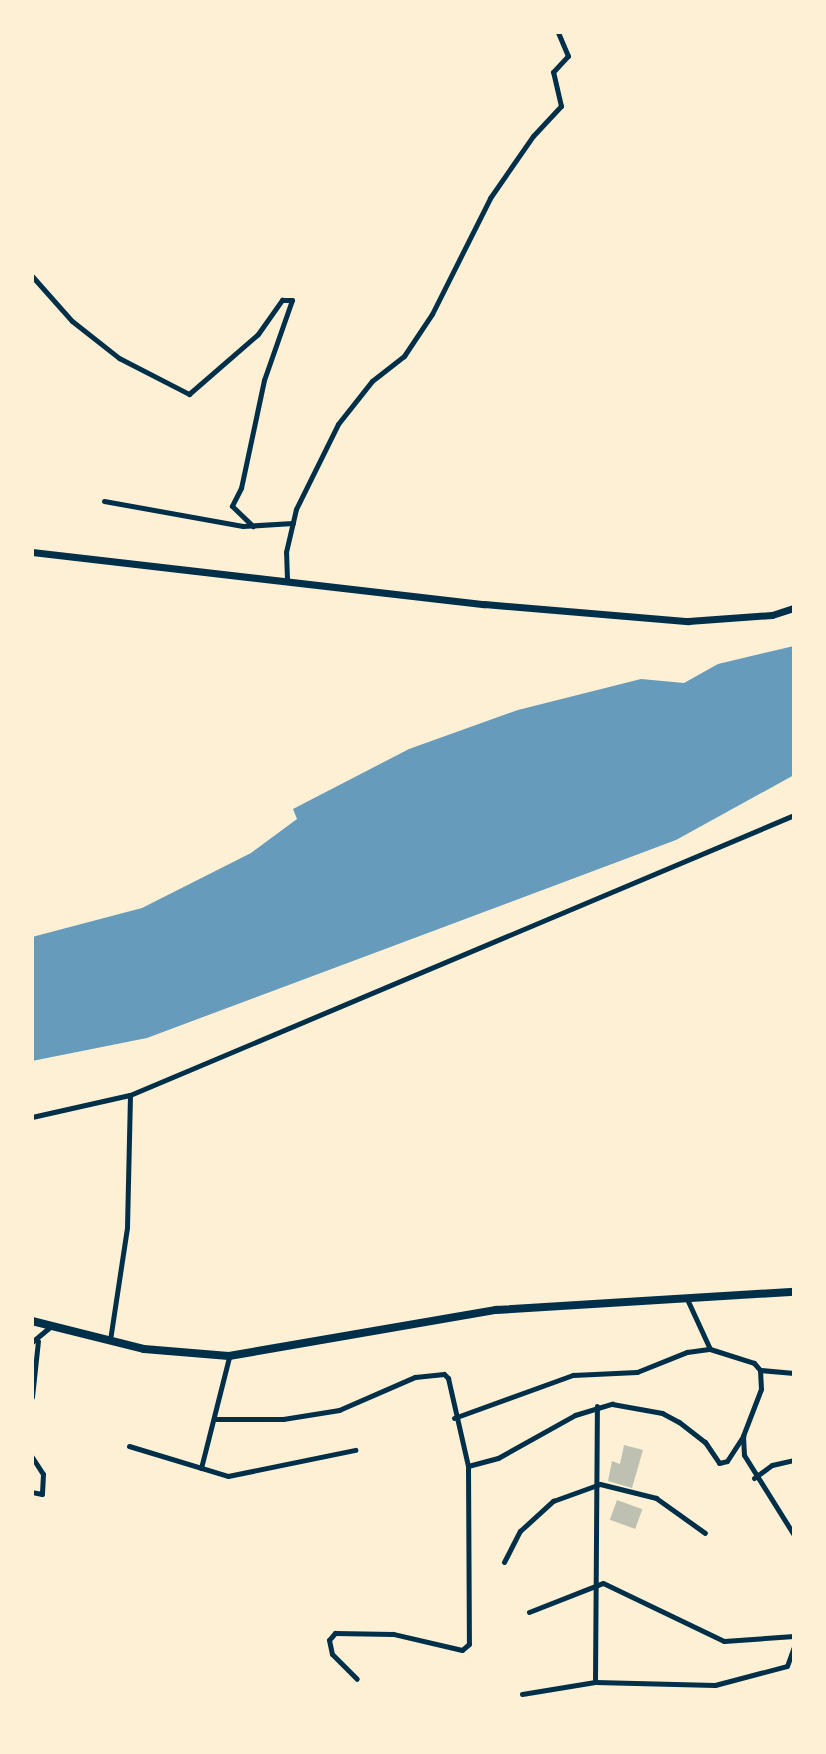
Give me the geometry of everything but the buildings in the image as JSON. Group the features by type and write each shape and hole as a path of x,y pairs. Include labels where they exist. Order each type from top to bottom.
{"main road":[{"path":"32,1321 182,1356 229,1356 496,1310 794,1292"}],"street":[{"path":"287,579 293,523 338,424 372,381 404,356 432,314 490,198 533,136 561,106 553,72 568,56 558,32"},
{"path":"32,276 72,321 119,358 189,394 258,334 282,300 292,300 264,380 241,488 232,506 253,526"},
{"path":"104,501 253,526 293,523"},
{"path":"32,552 484,604 688,621 772,615 794,608"},
{"path":"32,1117 130,1095 794,815"},
{"path":"110,1340 127,1227 130,1095"},
{"path":"686,1297 710,1349"},
{"path":"32,1397 35,1341 50,1327"},
{"path":"454,1418 573,1375 637,1372 687,1352 710,1349 754,1363 760,1370 761,1389 743,1436 727,1461 719,1463 696,1433 662,1413 597,1406 527,1446 468,1466"},
{"path":"201,1468 229,1356"},
{"path":"760,1370 794,1373"},
{"path":"214,1419 283,1419 339,1410 402,1381 444,1374 452,1386 454,1418 468,1466 469,1644 462,1650 393,1634 335,1633 329,1640 332,1654 357,1679"},
{"path":"595,1682 600,1484 597,1406"},
{"path":"743,1436 754,1478 794,1535"},
{"path":"129,1446 228,1476 253,1474 355,1450"},
{"path":"32,1457 43,1474 42,1494 32,1492"},
{"path":"754,1478 772,1465 794,1460"},
{"path":"504,1562 520,1531 553,1501 600,1484 656,1498 705,1533"},
{"path":"529,1612 598,1584 635,1595 724,1641 794,1636"},
{"path":"787,1666 794,1647"},
{"path":"522,1694 595,1682 715,1685 787,1666 794,1670"}],"water":[{"path":"794,646 794,775 676,840 147,1038 32,1061 32,937 142,908 251,853 297,819 293,809 409,749 518,710 641,679 684,683 718,664"}]}
